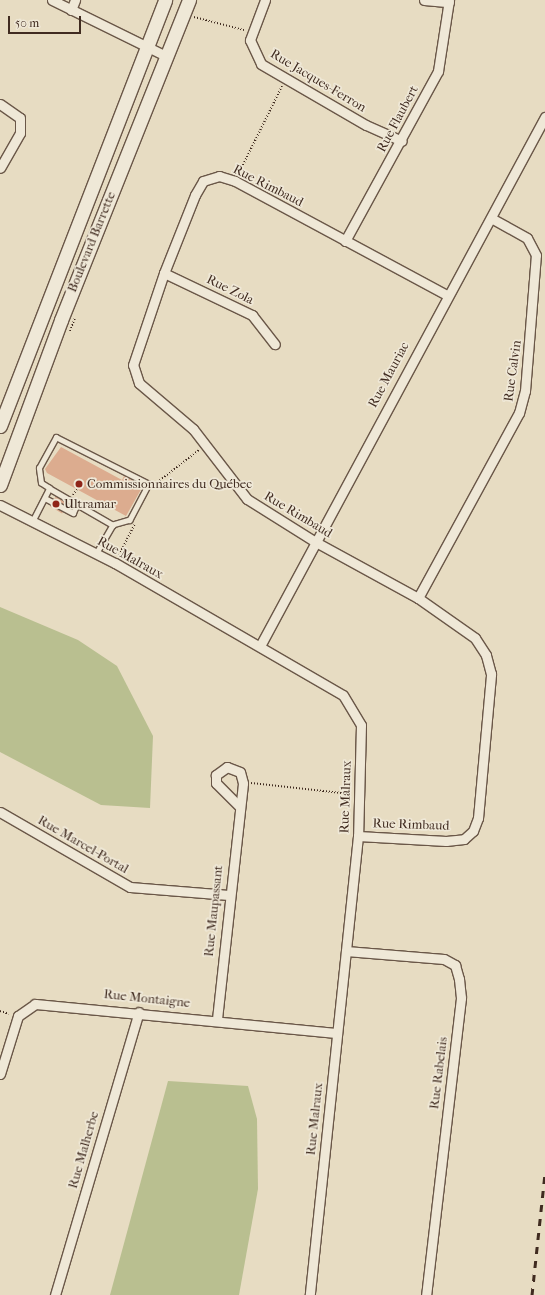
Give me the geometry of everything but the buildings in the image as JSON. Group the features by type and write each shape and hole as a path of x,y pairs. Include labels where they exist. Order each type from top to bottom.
{"main road":[{"name":"Boulevard Barrette","path":"0,426 146,45 165,0"},
{"name":"Boulevard Barrette","path":"0,485 186,6"}],"street":[{"path":"52,0 166,56"},
{"path":"71,10 75,0"},
{"path":"251,32 265,0"},
{"path":"424,0 449,1"},
{"name":"Rue Flaubert","path":"345,241 402,141 438,71 449,1"},
{"name":"Rue Jacques-Ferron","path":"251,32 255,57 286,78 366,125 402,141"},
{"path":"0,104 20,118 20,133 0,168"},
{"name":"Rue Mauriac","path":"260,646 314,541 545,117"},
{"name":"Rue Rimbaud","path":"358,836 464,839 473,831 478,818 491,674 475,638 418,598 314,541 247,499 193,429 139,383 133,365 164,272 203,181 219,176 235,180 447,295"},
{"name":"Rue Calvin","path":"418,598 519,413 525,391 536,255 527,238 491,218"},
{"name":"Rue Zola","path":"164,272 252,315 275,344"},
{"name":"Rue Malraux","path":"0,506 115,563 343,695 361,725 361,796 358,836 310,1295"},
{"path":"239,806 216,783 216,775 227,767 234,768 240,772 243,783"},
{"name":"Rue Maupassant","path":"216,1019 239,806 243,783"},
{"name":"Rue Marcel-Portal","path":"0,812 130,887 229,895"},
{"name":"Rue Rabelais","path":"346,951 444,959 455,965 459,979 461,998 426,1295"},
{"name":"Rue Montaigne","path":"0,1074 18,1016 35,1004 216,1019 337,1033"},
{"name":"Rue Malherbe","path":"55,1295 138,1012"}],"lane":[{"path":"56,437 149,484 130,520 112,524 49,488 40,483 39,468 56,437"},
{"path":"32,522 49,488"},
{"path":"44,498 72,513 77,504"},
{"path":"96,554 112,524"}],"path":[{"path":"186,6 251,32"},
{"path":"235,180 286,78"},
{"path":"152,491 155,484 204,445"},
{"path":"115,563 138,517"},
{"path":"243,783 361,796"}],"green space":[{"path":"0,607 78,640 117,666 153,736 150,808 101,805 0,752"},
{"path":"168,1081 248,1086 257,1119 258,1189 239,1295 110,1295"}],"railway":[{"path":"532,1295 545,1174"}],"place":[{"name":"Commissionnaires du Québec","path":"79,484"},
{"name":"Ultramar","path":"56,504"}]}
